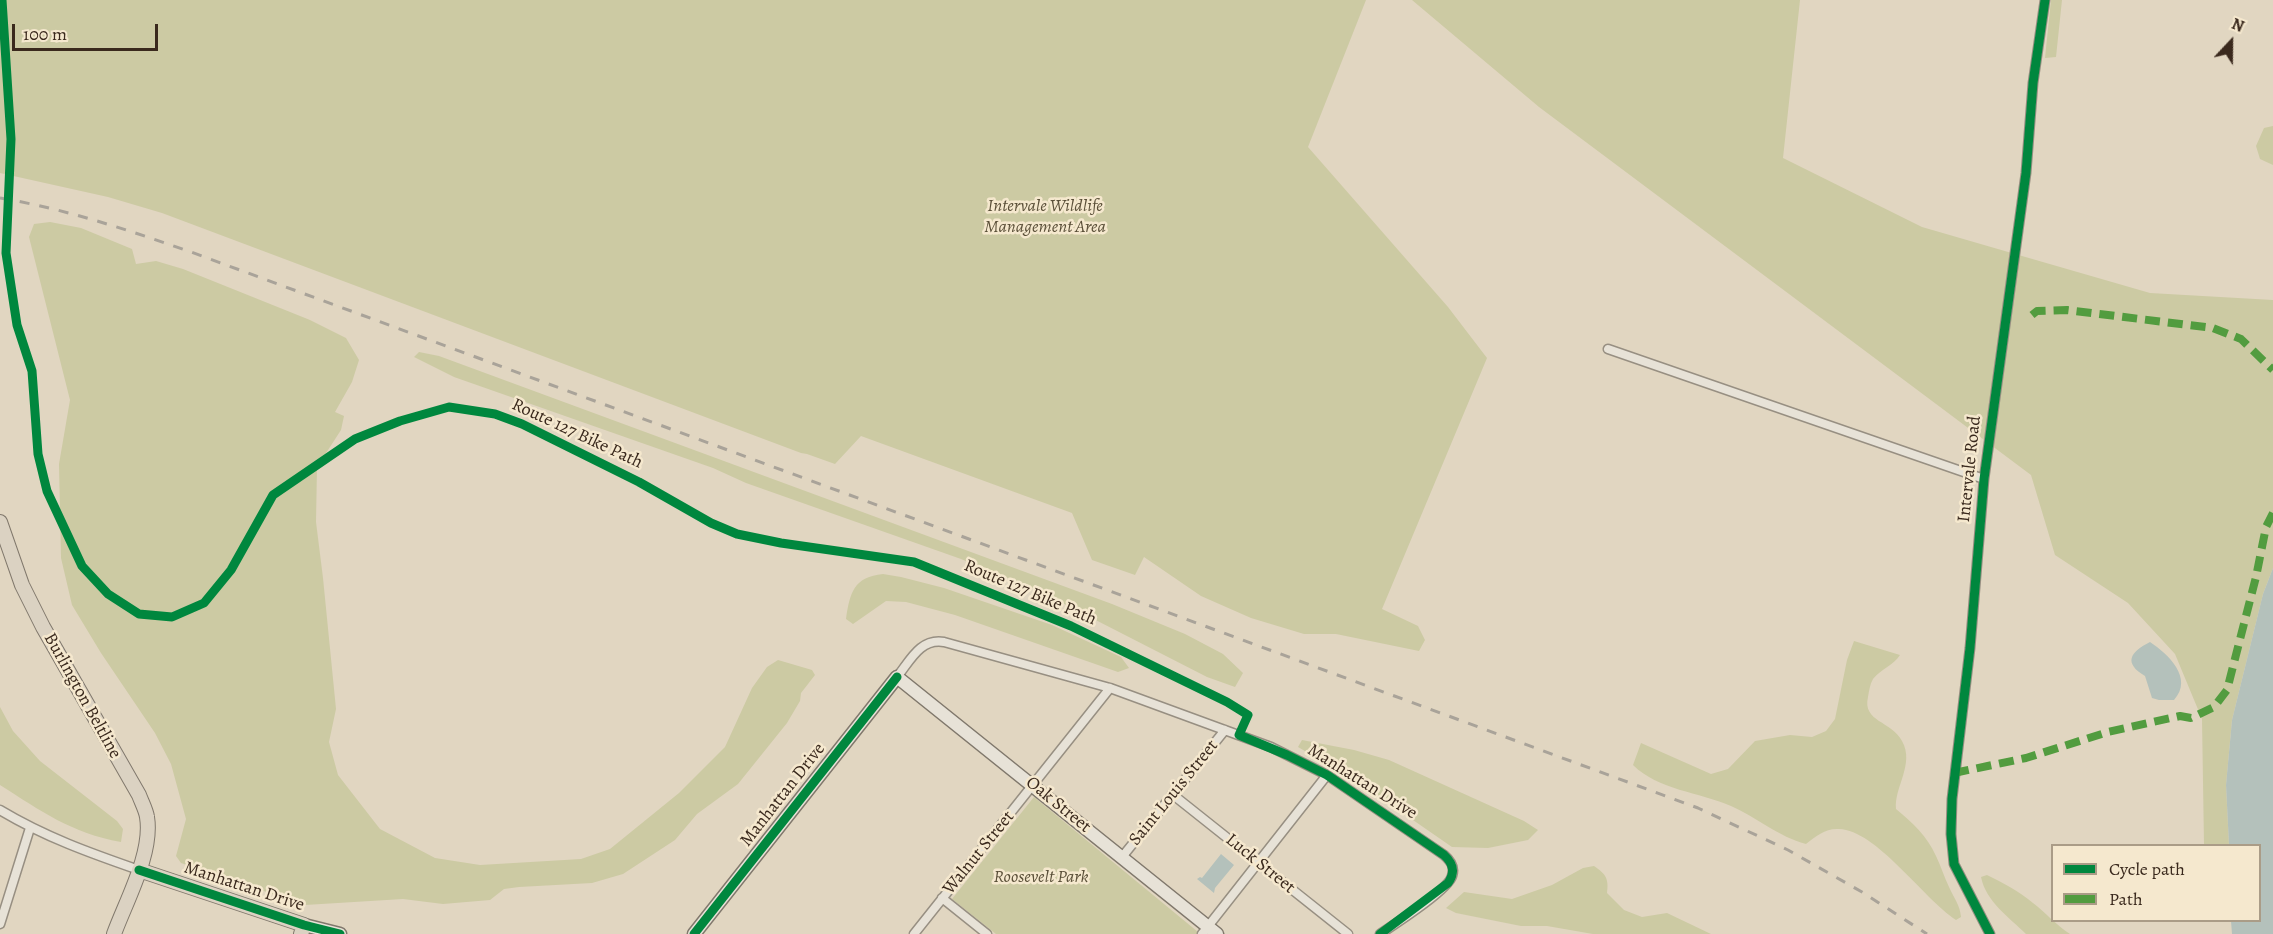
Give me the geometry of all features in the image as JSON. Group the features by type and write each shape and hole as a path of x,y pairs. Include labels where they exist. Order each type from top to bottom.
{"main road":[{"name":"Burlington Beltline","path":"0,522 22,585 43,627 144,807 148,837 139,870 114,934"},
{"name":"Manhattan Drive","path":"139,870 303,929"}],"street":[{"name":"Intervale Road","path":"1990,934 1954,864 1951,834 1954,773 1970,654 1984,479 2026,173 2033,83 2045,0"},
{"path":"1608,349 1984,479"},
{"name":"Manhattan Drive","path":"694,934 921,647 929,641 938,641 1110,688 1287,754 1327,776 1444,855 1453,866 1453,874 1444,888 1380,934"},
{"name":"Oak Street","path":"897,677 1122,857 1209,931"},
{"name":"Walnut Street","path":"914,934 1110,688"},
{"name":"Saint Louis Street","path":"1122,857 1226,730"},
{"path":"1209,931 1327,776"},
{"name":"Luck Street","path":"1172,794 1348,934"},
{"name":"Manhattan Drive","path":"0,810 61,843 139,870"},
{"path":"0,924 30,828"},
{"path":"942,898 987,934"},
{"name":"Manhattan Drive","path":"303,929 340,934"}],"green space":[{"name":"Intervale Wildlife Management Area","path":"0,0 1366,0 1308,147 1448,307 1487,358 1382,609 1418,626 1425,640 1419,651 1336,634 1304,634 1251,618 1201,596 1144,557 1135,575 1092,560 1072,513 861,436 835,464 162,213 108,197 0,173"},
{"path":"1412,0 1800,0 1783,158 1922,227 2022,256 2150,293 2273,300 2273,568 2263,594 2232,720 2226,785 2229,844 2204,844 2202,719 2175,654 2128,603 2055,555 2031,475 1539,107"},
{"path":"2051,0 2062,0 2056,57 2045,58"},
{"path":"2273,126 2273,165 2260,159 2256,146 2264,128"},
{"path":"50,222 81,228 132,249 136,264 156,261 183,269 310,320 346,338 359,360 352,382 335,412 344,416 341,430 317,467 316,522 336,709 329,742 338,775 380,829 435,858 480,865 581,859 610,849 679,793 725,747 752,688 767,667 778,660 812,670 815,675 801,693 800,701 787,723 738,784 697,814 675,840 623,874 592,883 504,889 490,900 443,904 403,899 305,905 181,863 176,856 186,819 171,764 155,733 72,605 61,558 59,464 70,400 29,237 34,224"},
{"path":"419,352 439,356 1112,604 1185,634 1223,654 1243,673 1235,687 1207,677 1037,590 961,559 746,483 713,468 454,377 414,357"},
{"path":"883,574 944,588 1052,625 1121,657 1129,668 1118,672 955,615 906,602 886,601 853,624 846,619 849,601 855,588 866,578"},
{"path":"1854,641 1900,655 1873,679 1867,705 1873,717 1892,729 1902,741 1906,758 1896,809 1919,830 1938,860 1959,909 1961,917 1956,920 1884,852 1853,832 1830,830 1817,835 1806,844 1796,841 1731,806 1654,780 1633,765 1641,743 1711,774 1728,769 1755,741 1790,735 1812,737 1826,731 1835,719 1847,660"},
{"path":"0,707 13,731 40,761 117,821 123,829 121,842 87,833 57,820 0,785"},
{"path":"1302,740 1354,750 1389,760 1524,821 1538,830 1528,840 1488,848 1452,847 1358,782 1298,747"},
{"name":"Roosevelt Park","path":"1034,797 1198,932 1197,934 996,934 952,899"},
{"path":"1594,866 1606,877 1607,893 1624,910 1642,917 1667,913 1711,934 1593,934 1547,926 1521,926 1456,913 1446,908 1464,892 1512,899 1552,885 1583,868"},
{"path":"1987,875 2005,884 2038,907 2051,919 2051,922 2054,922 2070,934 2026,934 1993,902 1981,877"}],"shaded area":[{"path":"2273,568 2273,934 2232,934 2231,922 2261,922 2261,844 2229,844 2226,785 2232,720 2263,594"},
{"path":"2150,642 2171,660 2180,675 2179,692 2174,700 2152,698 2145,676 2134,667 2132,658 2134,654"},
{"path":"1221,854 1234,865 1215,888 1214,893 1197,879 1202,878"}],"railway":[{"path":"0,198 73,214 191,252 1698,808 1788,850 1862,892 1927,934"}],"marked path":[{"path":"2032,315 2037,311 2067,310 2213,328 2241,339 2273,370"},
{"path":"1954,773 2026,758 2108,732 2180,716 2191,718 2214,707 2227,690 2256,577 2266,527 2273,513"}],"cycle path":[{"name":"Route 127 Bike Path","path":"2,0 11,139 6,253 17,325 32,371 38,454 47,491 82,566 108,594 139,614 172,617 204,603 231,570 273,495 355,439 400,421 449,407 495,414 522,424 639,482 711,523 737,534 781,543 914,562 1071,626 1227,702 1248,715 1239,735 1327,775 1444,855 1452,865 1452,876 1448,883 1380,934"},
{"path":"1990,934 1954,864 1951,834 1952,799 1970,648 1984,479 2026,173 2033,83 2045,0"},
{"path":"694,934 897,677"},
{"path":"139,870 304,925 340,934"}]}
